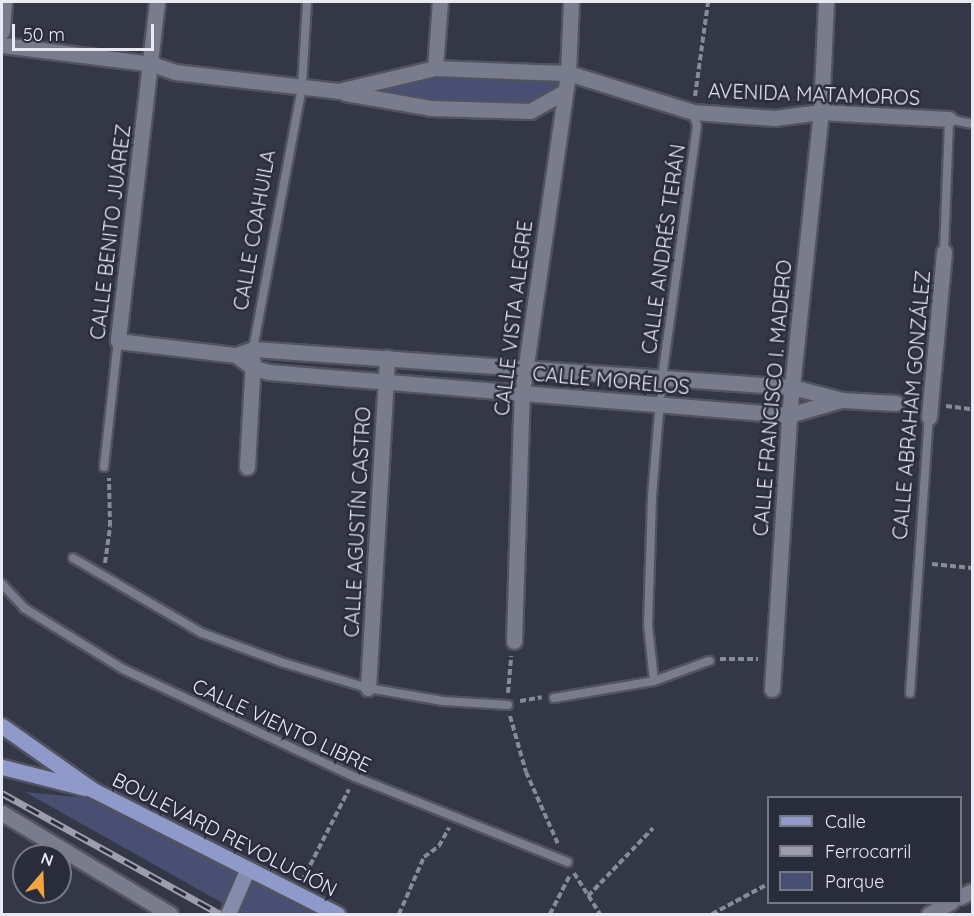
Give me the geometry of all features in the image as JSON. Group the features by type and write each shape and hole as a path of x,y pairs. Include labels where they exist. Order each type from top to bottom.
{"main road":[{"path":"2,726 93,790"},
{"path":"2,768 93,790"},
{"name":"BOULEVARD REVOLUCIÓN","path":"93,790 337,915"},
{"path":"228,915 247,870"}],"street":[{"path":"2,31 4,2"},
{"name":"CALLE BENITO JUÁREZ","path":"118,341 152,64 157,2"},
{"path":"435,68 440,2"},
{"name":"CALLE VISTA ALEGRE","path":"514,641 522,393 568,74 571,2"},
{"name":"CALLE FRANCISCO I. MADERO","path":"772,689 789,415 821,112 826,2"},
{"name":"AVENIDA MATAMOROS","path":"2,45 152,64 175,72 338,91 431,108 530,111 564,92"},
{"name":"AVENIDA MATAMOROS","path":"338,91 435,68 568,74 693,112 774,118 821,112 949,119"},
{"name":"CALLE ABRAHAM GONZÁLEZ","path":"929,417 944,252"},
{"name":"CALLE MORELOS","path":"118,341 236,354 253,349 792,387 842,400 896,403"},
{"name":"CALLE COAHUILA","path":"247,467 253,349"},
{"path":"236,354 253,369"},
{"name":"CALLE AGUSTÍN CASTRO","path":"368,688 387,358"},
{"name":"CALLE MORELOS","path":"253,369 789,415 842,400"},
{"path":"2,813 170,915"},
{"path":"929,915 949,904"}],"lane":[{"name":"CALLE COAHUILA","path":"253,349 302,86 307,2"},
{"name":"CALLE ANDRÉS TERÁN","path":"654,681 648,625 652,496 662,378 697,126 693,112"},
{"name":"AVENIDA MATAMOROS","path":"949,119 972,124"},
{"name":"CALLE ABRAHAM GONZÁLEZ","path":"944,252 949,119"},
{"name":"CALLE BENITO JUÁREZ","path":"104,467 118,341"},
{"name":"CALLE ABRAHAM GONZÁLEZ","path":"910,693 929,417"},
{"path":"73,558 202,633 368,688 443,701 508,705"},
{"name":"CALLE VIENTO LIBRE","path":"2,584 24,608 123,669 355,777 570,866"},
{"path":"554,698 654,681 708,661"}],"path":[{"path":"693,112 708,2"},
{"path":"929,417 945,405 972,409"},
{"path":"104,467 109,478 110,526 104,576"},
{"path":"919,562 972,568"},
{"path":"514,641 508,705 526,772 570,866 600,915"},
{"path":"708,661 726,657 773,660"},
{"path":"508,705 544,696 554,698"},
{"path":"295,894 355,777"},
{"path":"399,915 424,857 439,846 455,817"},
{"path":"588,896 653,828"},
{"path":"550,915 570,866"},
{"path":"712,915 767,885"}],"green space":[{"path":"435,70 566,76 562,90 529,107 431,106 368,90"},
{"path":"25,792 88,798 321,914 242,914"}],"railway":[{"path":"2,793 220,914"}]}
